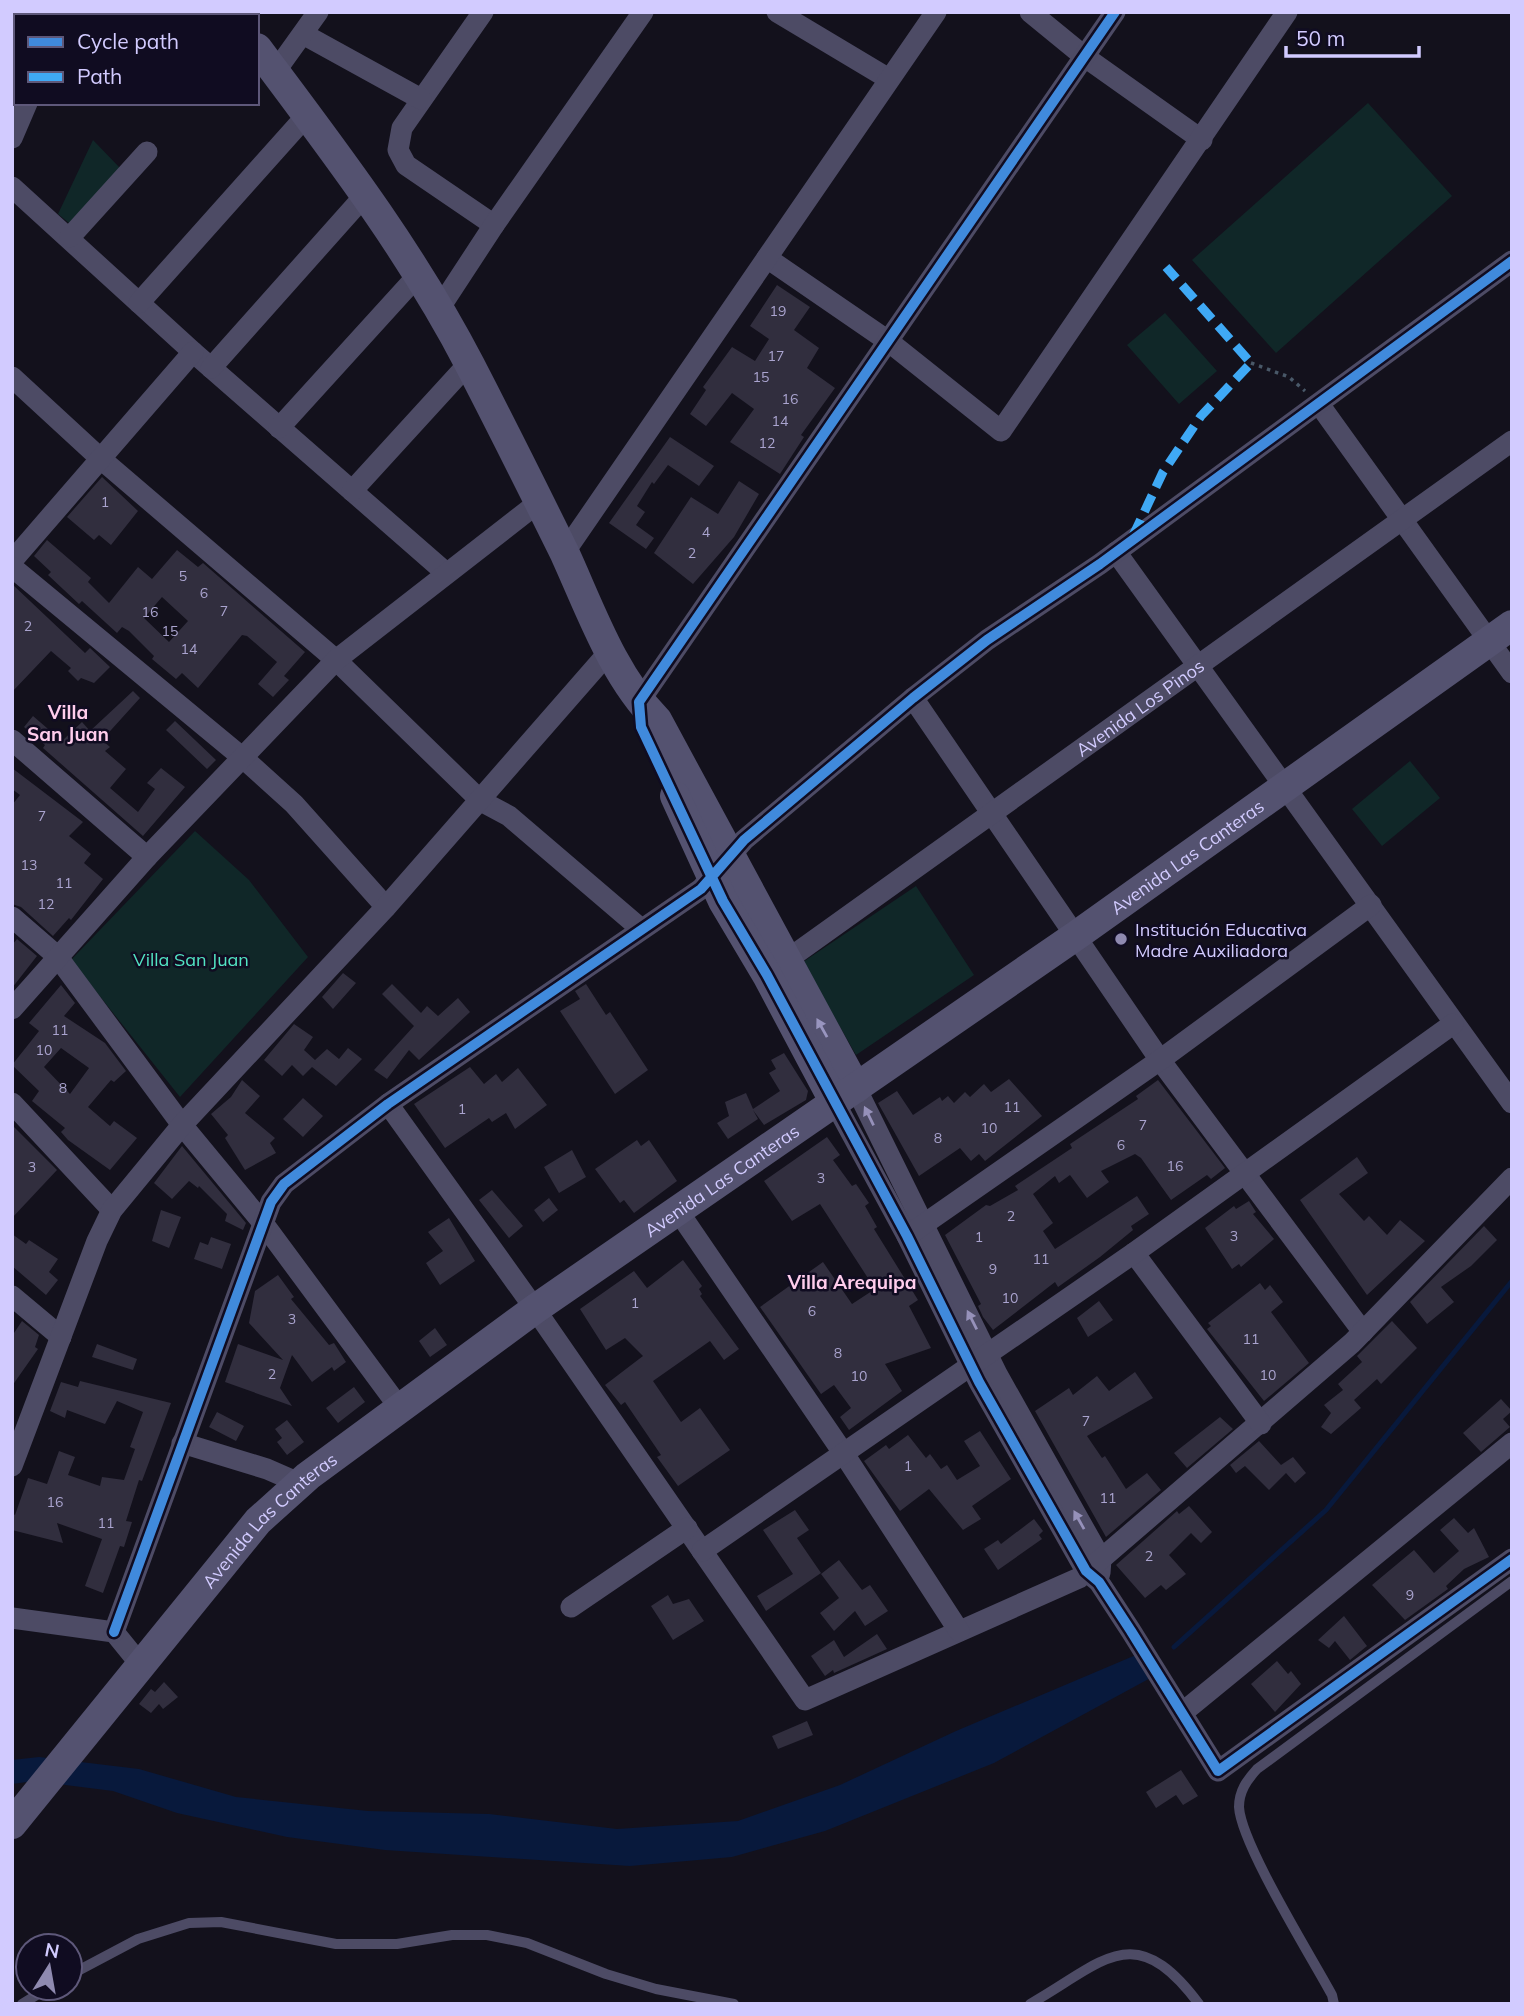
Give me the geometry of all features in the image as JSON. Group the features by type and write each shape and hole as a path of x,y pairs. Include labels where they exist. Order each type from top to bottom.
{"street":[{"path":"275,72 318,12"},
{"path":"483,12 402,128 398,149 407,165 494,225"},
{"path":"439,309 494,225 643,12"},
{"path":"777,12 889,79"},
{"path":"564,553 936,12"},
{"path":"1030,12 1085,57 1202,141"},
{"path":"639,702 1115,12"},
{"path":"767,258 888,341 1001,431 1202,141 1287,12"},
{"path":"303,34 421,99"},
{"path":"259,51 366,194 439,309 564,553 609,652 639,702 641,727 720,866 723,901 776,968 845,1095 980,1359 1096,1571 1162,1685 1218,1771 1512,1559"},
{"path":"12,138 26,105"},
{"path":"139,303 307,116"},
{"path":"70,237 147,152"},
{"path":"12,187 70,237 193,352 445,572"},
{"path":"211,368 366,194"},
{"path":"114,1632 263,1223 271,1202 284,1184 388,1104 640,928 701,889 744,840 913,698 987,640 1116,552 1512,261"},
{"path":"279,428 419,274"},
{"path":"12,561 193,352"},
{"path":"352,491 468,363"},
{"path":"12,377 101,459 336,660 481,801 509,816 640,928"},
{"path":"1319,404 1404,519 1500,634 1512,673"},
{"name":"Avenida Los Pinos","path":"776,968 1512,441"},
{"path":"12,1009 147,857 336,660 445,572 538,502"},
{"path":"1116,552 1512,1103"},
{"path":"12,567 243,758 294,804 386,908"},
{"name":"Avenida Las Canteras","path":"12,1824 258,1521 299,1483 535,1309 1077,935 1500,634"},
{"path":"12,1466 112,1210 182,1125 386,908 609,652"},
{"path":"913,698 1160,1060 1248,1173 1363,1332"},
{"path":"12,740 147,857"},
{"path":"915,1230 1160,1060 1371,905"},
{"path":"12,917 57,956 182,1125 263,1223 399,1407"},
{"path":"702,1550 1134,1254 1453,1024"},
{"path":"12,1103 112,1210"},
{"path":"388,1104 535,1309 805,1700 1096,1571 1363,1332 1512,1178"},
{"path":"678,1211 844,1454 959,1632"},
{"path":"1134,1254 1261,1424"},
{"path":"12,1296 61,1337"},
{"path":"182,1443 267,1469 299,1483"},
{"path":"1182,1713 1512,1443"},
{"path":"571,1607 687,1528"},
{"path":"12,1618 114,1632 140,1664"}],"lane":[{"path":"1334,2004 1332,1995 1248,1840 1239,1807 1241,1793 1256,1769 1512,1581"},
{"path":"84,1968 138,1939 189,1923 221,1922 336,1944 397,1944 452,1935 488,1934 527,1943 606,1974 656,1989 734,2004"},
{"path":"1030,2004 1095,1964 1117,1955 1144,1955 1160,1961 1178,1976 1199,2004"}],"path":[{"path":"1251,363 1289,377 1319,404"}],"green space":[{"path":"1368,103 1452,196 1276,353 1192,260"},
{"path":"93,140 120,168 69,223 58,214"},
{"path":"1165,313 1217,371 1179,404 1127,345"},
{"path":"1410,761 1440,798 1382,846 1352,809"},
{"name":"Villa San Juan","path":"195,831 249,880 308,957 180,1097 71,960"},
{"path":"916,886 974,975 856,1055 803,962"}],"water":[{"path":"1143,1652 1156,1675 994,1763 825,1831 732,1857 630,1866 385,1850 287,1837 177,1813 113,1791 34,1781 12,1784 12,1760 39,1757 139,1769 236,1797 368,1811 489,1814 617,1829 738,1821 840,1785 956,1731"}],"building":[{"path":"777,285 810,307 794,330 819,348 807,368 835,388 801,435 804,437 780,474 730,442 754,409 732,393 706,426 690,414 706,390 703,387 732,347 755,361 769,339 750,326"},
{"path":"670,437 714,466 699,486 668,465 654,484 652,482 637,506 645,512 636,525 654,538 646,549 609,523"},
{"path":"102,477 138,511 111,545 99,535 94,540 67,517"},
{"path":"739,481 759,494 734,537 693,584 654,553 691,497 718,514"},
{"path":"47,540 91,578 88,582 109,603 138,567 152,579 177,550 198,567 203,563 305,652 284,676 289,680 273,697 258,684 277,662 247,636 242,635 198,688 182,673 176,679 152,659 154,656 129,631 122,627 117,633 82,601 79,604 48,575 51,572 34,556","holes":["162,597 188,621 169,642 144,618"]},
{"path":"12,584 85,653 90,648 110,667 94,683 81,678 78,681 68,671 71,668 51,651 12,692"},
{"path":"133,691 140,698 102,740 110,747 105,751 126,769 110,788 138,812 155,789 147,783 161,768 185,787 143,836 43,748 45,745 24,727 33,716 62,741 82,722 90,731"},
{"path":"175,721 216,760 207,769 166,730"},
{"path":"12,768 83,822 69,836 91,854 84,863 103,879 71,920 69,918 53,936 21,907 12,904 12,805 20,795 12,789"},
{"path":"17,939 37,956 12,988 12,945"},
{"path":"343,973 356,983 333,1009 322,997"},
{"path":"392,984 421,1013 427,1006 438,1016 458,998 470,1012 419,1060 409,1050 387,1079 374,1070 414,1026 382,994"},
{"path":"586,984 606,1015 610,1012 648,1070 615,1094 560,1011 580,999 575,991"},
{"path":"61,985 75,1003 64,1016 105,1043 126,1071 114,1082 111,1080 88,1107 110,1126 114,1121 137,1138 110,1170 68,1140 61,1132 65,1128 32,1101 39,1091 12,1065 39,1031 29,1023","holes":["61,1048 89,1068 70,1094 44,1067"]},
{"path":"294,1024 313,1037 304,1050 315,1060 327,1049 339,1059 348,1048 362,1059 336,1086 312,1067 303,1076 292,1065 282,1076 264,1060"},
{"path":"784,1053 808,1091 806,1100 764,1125 753,1110 758,1119 728,1139 717,1123 729,1116 725,1102 746,1093 753,1109 780,1091 769,1073 776,1069 771,1060"},
{"path":"470,1067 484,1084 496,1074 502,1082 518,1068 547,1105 515,1129 506,1113 492,1122 489,1118 445,1148 414,1104"},
{"path":"1009,1079 1042,1116 985,1161 979,1154 971,1161 960,1148 919,1176 878,1103 897,1091 913,1115 940,1097 942,1101 948,1096 954,1103 965,1092 970,1097 984,1084 991,1092"},
{"path":"242,1080 260,1096 245,1113 275,1138 270,1143 276,1153 245,1170 225,1138 228,1135 211,1114 231,1097"},
{"path":"1158,1080 1225,1168 1211,1179 1207,1175 1171,1200 1141,1158 1135,1154 1101,1171 1109,1182 1087,1198 1070,1175 1059,1183 1055,1176 1033,1194 1053,1223 1043,1231 1055,1249 1137,1196 1149,1214 1131,1226 1133,1230 1100,1257 1058,1287 1055,1282 993,1330 983,1317 978,1306 981,1304 945,1235 986,1205 990,1206 1018,1190 1015,1186 1072,1148 1070,1144 1138,1099 1136,1096"},
{"path":"303,1098 323,1116 303,1137 283,1119"},
{"path":"12,1125 57,1170 12,1218"},
{"path":"827,1137 840,1155 833,1160 852,1186 856,1184 869,1203 865,1206 877,1227 874,1229 918,1300 909,1306 931,1348 885,1364 902,1391 849,1430 840,1417 851,1408 834,1385 821,1394 760,1307 823,1262 852,1304 875,1289 820,1204 792,1221 764,1181"},
{"path":"637,1140 641,1146 649,1140 677,1181 634,1213 624,1200 620,1203 595,1169"},
{"path":"182,1146 246,1223 243,1230 225,1221 227,1214 199,1186 198,1188 189,1181 172,1199 154,1183"},
{"path":"572,1150 586,1177 559,1193 544,1167"},
{"path":"1357,1157 1368,1173 1339,1194 1364,1221 1369,1216 1387,1235 1400,1220 1425,1241 1367,1295 1300,1200"},
{"path":"492,1190 523,1226 509,1238 479,1200"},
{"path":"549,1198 558,1210 543,1222 534,1210"},
{"path":"1249,1201 1256,1212 1253,1214 1274,1239 1241,1267 1239,1264 1232,1269 1205,1228 1234,1206 1236,1209"},
{"path":"161,1210 181,1217 169,1248 152,1241"},
{"path":"449,1218 475,1261 440,1285 426,1263 443,1251 428,1232"},
{"path":"1484,1226 1497,1240 1471,1266 1441,1287 1454,1302 1427,1324 1410,1302"},
{"path":"12,1234 26,1244 29,1240 58,1259 49,1272 58,1280 46,1295 12,1266"},
{"path":"211,1237 231,1244 222,1269 194,1259 200,1242 208,1245"},
{"path":"683,1260 702,1286 699,1289 702,1294 700,1296 739,1349 724,1360 710,1341 653,1381 681,1422 700,1408 730,1450 678,1486 657,1457 661,1455 625,1402 621,1405 605,1385 643,1356 625,1338 606,1350 580,1309 634,1271 647,1288"},
{"path":"278,1275 294,1297 291,1299 329,1345 334,1343 346,1362 334,1371 332,1367 312,1382 292,1355 280,1388 292,1406 225,1382 238,1344 283,1360 249,1323 255,1291"},
{"path":"1260,1283 1265,1290 1270,1285 1283,1302 1271,1312 1309,1363 1264,1401 1207,1329 1211,1326 1208,1323"},
{"path":"1099,1301 1113,1320 1088,1337 1077,1318"},
{"path":"22,1321 39,1335 35,1347 38,1349 12,1386 12,1336"},
{"path":"1392,1321 1417,1348 1381,1384 1377,1379 1354,1400 1361,1408 1331,1434 1321,1427 1331,1413 1324,1405 1343,1390 1338,1384 1362,1362 1357,1356"},
{"path":"435,1328 447,1345 430,1357 419,1341"},
{"path":"97,1344 137,1359 133,1370 92,1357"},
{"path":"1135,1372 1153,1398 1087,1436 1102,1458 1105,1456 1126,1489 1147,1473 1161,1490 1106,1537 1035,1411 1069,1388 1073,1395 1097,1376 1109,1391"},
{"path":"80,1381 171,1403 142,1481 139,1480 126,1521 132,1522 124,1547 120,1546 103,1593 85,1586 102,1539 57,1523 63,1543 12,1530 12,1513 15,1515 28,1478 47,1484 59,1451 75,1457 68,1475 100,1486 102,1477 124,1480 135,1449 130,1447 143,1412 117,1401 105,1424 67,1410 65,1418 50,1411 61,1382 78,1387"},
{"path":"354,1387 365,1402 338,1423 326,1408"},
{"path":"1501,1399 1512,1411 1503,1419 1510,1427 1481,1452 1463,1433"},
{"path":"217,1412 244,1426 236,1441 209,1427"},
{"path":"1220,1417 1233,1429 1187,1468 1174,1453"},
{"path":"287,1420 304,1442 287,1455 277,1442 282,1438 275,1429"},
{"path":"980,1431 1011,1479 972,1506 981,1519 963,1530 929,1489 900,1511 864,1461 886,1445 889,1449 908,1435 926,1458 930,1454 941,1469 947,1465 957,1480 980,1466 964,1441"},
{"path":"1259,1441 1281,1465 1293,1457 1306,1473 1295,1483 1286,1473 1269,1490 1245,1466 1236,1473 1230,1465"},
{"path":"1189,1506 1212,1532 1201,1543 1191,1533 1169,1555 1186,1574 1166,1590 1161,1585 1145,1598 1116,1565 1177,1511 1179,1514"},
{"path":"795,1510 809,1530 797,1538 821,1573 766,1611 757,1596 793,1574 763,1530"},
{"path":"1454,1518 1468,1533 1474,1528 1489,1557 1464,1569 1446,1586 1448,1589 1405,1620 1372,1585 1414,1550 1434,1573 1459,1551 1440,1530"},
{"path":"1034,1519 1043,1531 1039,1535 1042,1539 998,1570 984,1549 998,1540 1001,1544"},
{"path":"839,1560 862,1590 870,1585 888,1611 865,1626 855,1611 834,1631 820,1613 839,1598 821,1574"},
{"path":"668,1595 673,1604 689,1599 704,1621 673,1640 651,1606"},
{"path":"1344,1616 1367,1646 1350,1660 1335,1641 1329,1648 1318,1640"},
{"path":"877,1634 887,1649 834,1673 833,1670 825,1676 811,1656 834,1640 844,1657"},
{"path":"1277,1661 1288,1674 1291,1671 1301,1684 1275,1712 1251,1684"},
{"path":"164,1682 178,1697 163,1709 159,1704 151,1713 139,1704 151,1689 155,1692"},
{"path":"807,1721 813,1735 778,1749 772,1736"},
{"path":"1181,1770 1198,1796 1183,1805 1176,1795 1156,1808 1146,1792"}],"waterway":[{"path":"1174,1647 1326,1510 1512,1281"}],"marked path":[{"path":"1133,536 1163,472 1201,416 1251,363 1166,267"}],"cycle path":[{"path":"1115,12 639,702 641,727 723,901 767,975 907,1236 979,1382 1086,1571 1099,1582 1218,1771 1512,1559"},
{"path":"114,1632 271,1202 284,1184 388,1104 701,889 744,840 913,698 987,640 1100,564 1512,261"}],"place":[{"name":"Institución Educativa Madre Auxiliadora","path":"1121,939"}],"district":[{"name":"Villa San Juan","path":"68,723"},
{"name":"Villa Arequipa","path":"852,1282"}]}
